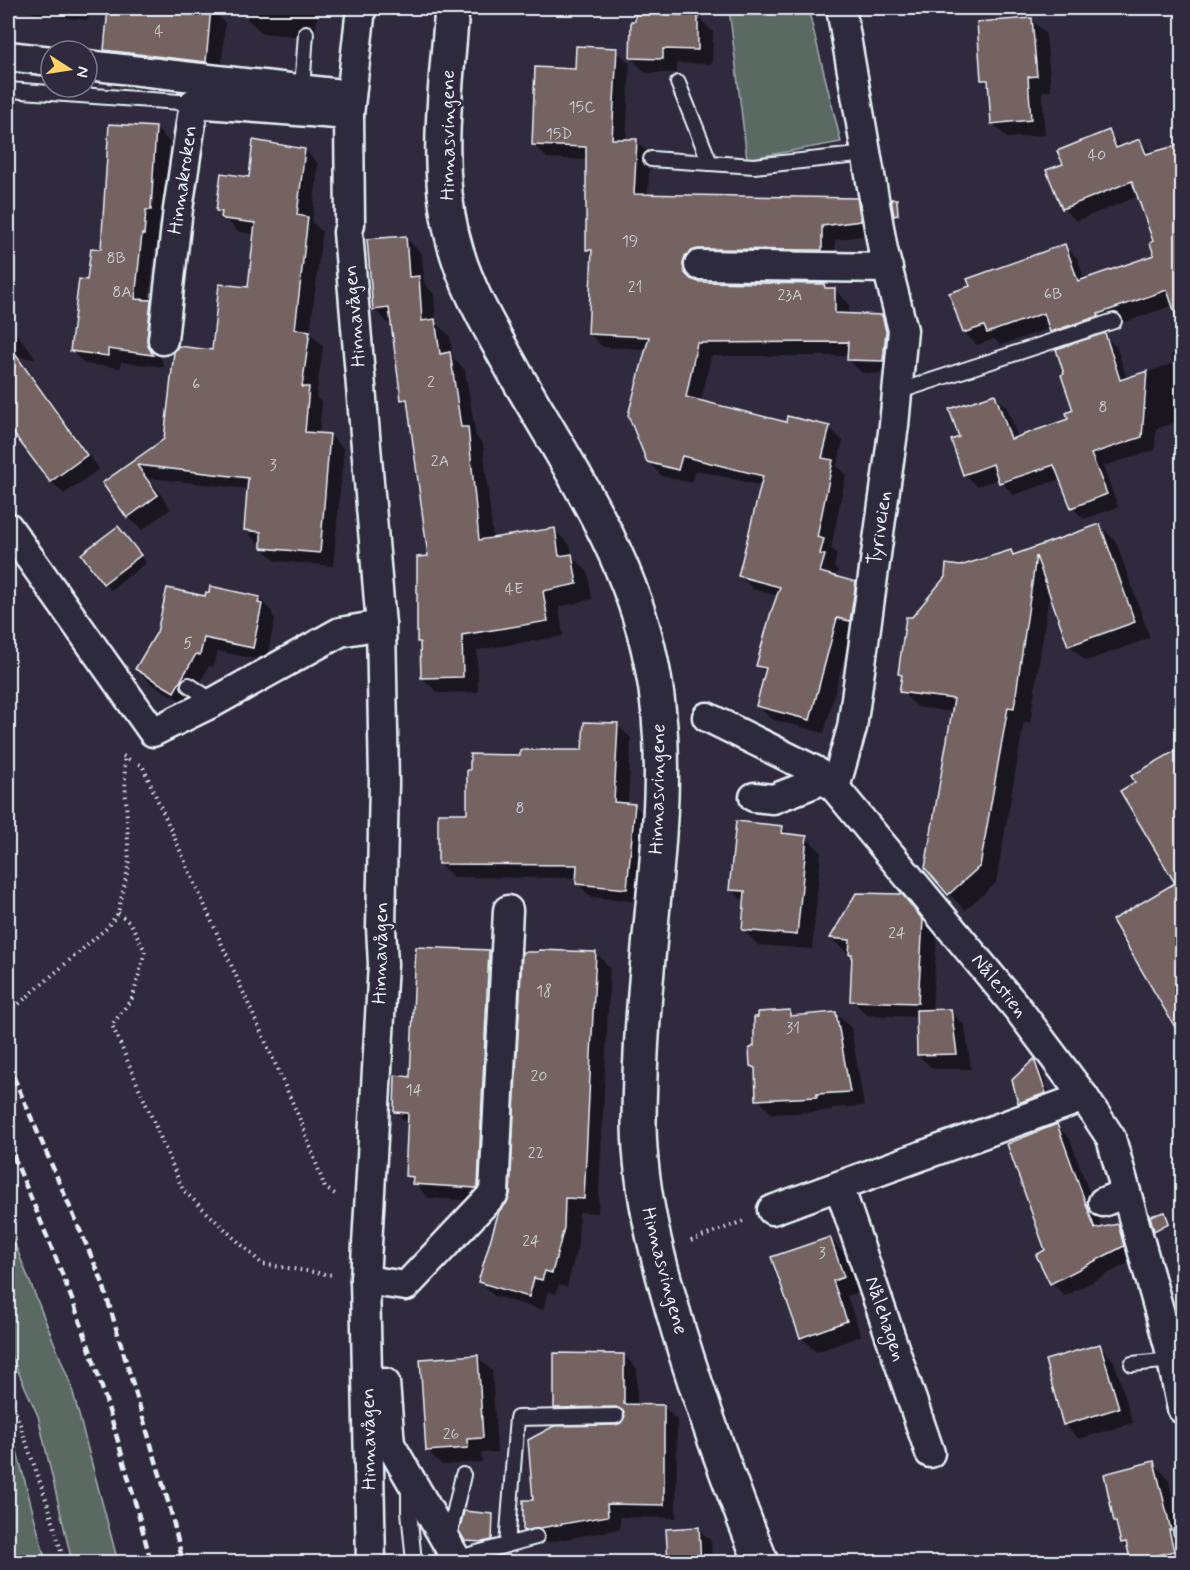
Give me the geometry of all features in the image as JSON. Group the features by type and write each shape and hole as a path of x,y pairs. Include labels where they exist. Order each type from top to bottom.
{"main road":[{"name":"Hinnasvingene","path":"452,8 444,136 444,187 455,246 465,278 486,322 580,482 617,555 638,611 651,660 660,716 662,763 660,835 642,1033 639,1127 645,1200 656,1253 694,1378 729,1482 761,1563"}],"street":[{"name":"Hinnavågen","path":"361,8 350,105 350,224 348,232 381,625 384,782 381,927 383,964 365,1280 371,1563"},
{"name":"Tyriveien","path":"830,784 852,728 894,425 903,330 888,268 841,8"},
{"path":"8,56 39,60"},
{"path":"99,66 302,89 350,105"},
{"name":"Hinnakroken","path":"163,340 178,209 194,103 350,105"},
{"path":"699,265 888,268"},
{"path":"8,527 153,732 214,702 340,632 381,625"},
{"name":"Nålestien","path":"707,717 814,770 830,784 1018,1009 1084,1097 1111,1138 1115,1198 1174,1348 1182,1409"},
{"path":"754,797 773,799 830,784"},
{"path":"365,1280 406,1286 494,1193 508,910"},
{"path":"772,1210 1084,1097"},
{"name":"Nålehagen","path":"839,1186 930,1452"},
{"path":"365,1280 380,1308 390,1443 454,1555"}],"lane":[{"path":"302,89 306,33"},
{"path":"678,83 710,163"},
{"path":"8,90 194,103"},
{"path":"651,159 754,166 867,154"},
{"path":"897,392 1114,321"},
{"path":"189,685 214,702"},
{"path":"1132,1364 1174,1348"},
{"path":"507,1545 517,1418 616,1416"},
{"path":"463,1475 454,1555 536,1538"},
{"path":"409,1476 409,1511 414,1563"}],"path":[{"path":"123,756 153,732"},
{"path":"123,756 142,765 302,1124 325,1188 369,1214"},
{"path":"19,1004 108,927 118,913 129,865 123,756"},
{"path":"118,913 130,924 145,951 133,997 112,1025 183,1190 262,1264 365,1280"},
{"path":"1177,1066 1182,1078"},
{"path":"656,1253 772,1210"},
{"path":"8,1390 50,1510 64,1563"}],"green space":[{"path":"729,8 808,8 841,142 747,159"},
{"path":"8,1227 71,1385 118,1562 72,1562 38,1416 8,1349"},
{"path":"8,1428 17,1451 46,1562 17,1562 8,1528"}],"building":[{"path":"108,8 211,8 206,62 104,50"},
{"path":"635,8 678,8 678,15 698,15 698,50 663,49 663,59 630,58 631,21 635,21"},
{"path":"1032,18 1037,76 1028,77 1031,120 991,124 988,80 981,80 977,22"},
{"path":"576,46 617,48 612,139 637,139 634,194 857,198 861,221 822,226 822,250 699,249 685,256 683,264 685,273 691,279 699,282 824,284 825,288 835,288 835,313 882,315 886,331 883,361 847,360 848,342 697,343 686,397 786,422 787,416 830,426 822,458 833,460 817,537 824,539 820,554 825,555 820,572 856,582 850,621 837,618 810,720 756,706 766,668 756,666 780,587 738,576 763,476 682,456 678,470 647,462 628,415 649,337 588,334 592,250 586,250 586,147 532,145 535,67 575,69"},
{"path":"109,124 156,127 151,210 146,210 135,299 151,300 147,339 153,355 108,349 108,356 70,351 79,279 87,280 91,248 101,249"},
{"path":"1109,130 1116,148 1140,139 1146,154 1182,144 1182,322 1178,322 1167,290 1050,332 1044,313 987,333 984,326 963,333 949,293 970,286 967,279 1065,244 1078,281 1154,255 1150,243 1153,241 1132,181 1062,209 1046,170 1063,164 1057,151"},
{"path":"253,140 305,149 297,215 308,217 295,329 310,331 302,387 309,387 305,432 330,434 320,553 261,548 261,532 244,530 248,478 137,465 158,495 127,518 102,483 164,439 174,352 178,346 212,350 219,284 248,287 255,223 224,219 221,217 222,212 216,211 221,173 249,177"},
{"path":"891,199 897,199 898,215 894,216"},
{"path":"406,236 409,277 419,276 422,321 435,319 440,354 450,352 461,427 468,427 479,540 555,528 559,556 572,554 577,584 543,591 548,621 462,635 463,677 421,678 420,642 417,642 417,557 428,556 407,399 401,400 389,308 373,310 367,239"},
{"path":"1105,333 1120,380 1147,371 1142,437 1091,454 1107,494 1071,508 1054,465 999,483 993,464 963,475 951,440 959,437 949,409 995,394 1011,439 1068,419 1066,413 1073,410 1061,375 1064,374 1056,349"},
{"path":"8,344 87,455 50,482 8,426"},
{"path":"1100,524 1135,622 1068,646 1036,556 1014,708 1008,707 980,866 948,895 925,868 954,699 899,692 902,675 898,674 906,617 912,617 945,577 946,564 960,566 1011,550 1013,555"},
{"path":"118,526 141,555 103,584 81,554"},
{"path":"210,586 260,597 258,603 262,604 253,648 204,638 200,655 196,654 174,692 135,669 157,632 167,588 205,596 206,592 209,593"},
{"path":"584,722 618,723 614,802 635,804 627,889 576,884 577,865 438,864 438,813 467,813 467,770 470,770 470,754 520,755 520,750 582,750"},
{"path":"1182,747 1182,1039 1112,920 1175,883 1120,791 1135,782 1131,776"},
{"path":"736,821 783,826 782,833 807,836 797,935 742,930 745,891 729,890"},
{"path":"856,893 902,894 923,920 918,1003 850,1001 852,954 849,954 850,940 830,938"},
{"path":"416,947 489,950 478,1186 476,1188 412,1184 413,1177 405,1176 408,1113 394,1112 395,1075 410,1077"},
{"path":"539,950 596,952 584,1199 565,1198 564,1228 552,1273 545,1271 542,1280 534,1278 529,1297 478,1282 499,1211 506,1204 510,1194 522,952 538,952"},
{"path":"951,1009 957,1054 917,1055 916,1010"},
{"path":"790,1010 790,1016 836,1012 850,1092 817,1094 817,1097 756,1100 755,1068 750,1066 749,1049 754,1046 754,1017 758,1017 758,1012"},
{"path":"1034,1059 1046,1093 1018,1103 1012,1080"},
{"path":"1057,1124 1095,1229 1118,1224 1124,1246 1050,1284 1036,1255 1045,1250 1007,1144"},
{"path":"1165,1212 1169,1223 1154,1231 1150,1216"},
{"path":"830,1237 844,1277 833,1281 847,1321 800,1338 771,1257"},
{"path":"1100,1344 1119,1408 1063,1425 1045,1360"},
{"path":"554,1353 624,1354 624,1404 664,1405 664,1505 607,1504 608,1516 523,1531 523,1500 533,1500 528,1440 554,1426 616,1425 621,1423 625,1416 623,1411 616,1407 554,1408"},
{"path":"478,1355 483,1438 467,1439 468,1448 426,1451 420,1359"},
{"path":"1154,1461 1174,1551 1131,1562 1126,1542 1121,1543 1116,1522 1114,1522 1104,1474"},
{"path":"464,1511 493,1514 492,1540 465,1541 459,1531"},
{"path":"699,1527 701,1563 668,1563 666,1529"}],"railway":[{"path":"8,1064 102,1281 170,1508 183,1562"},
{"path":"8,1143 83,1329 108,1407 151,1562"}]}
